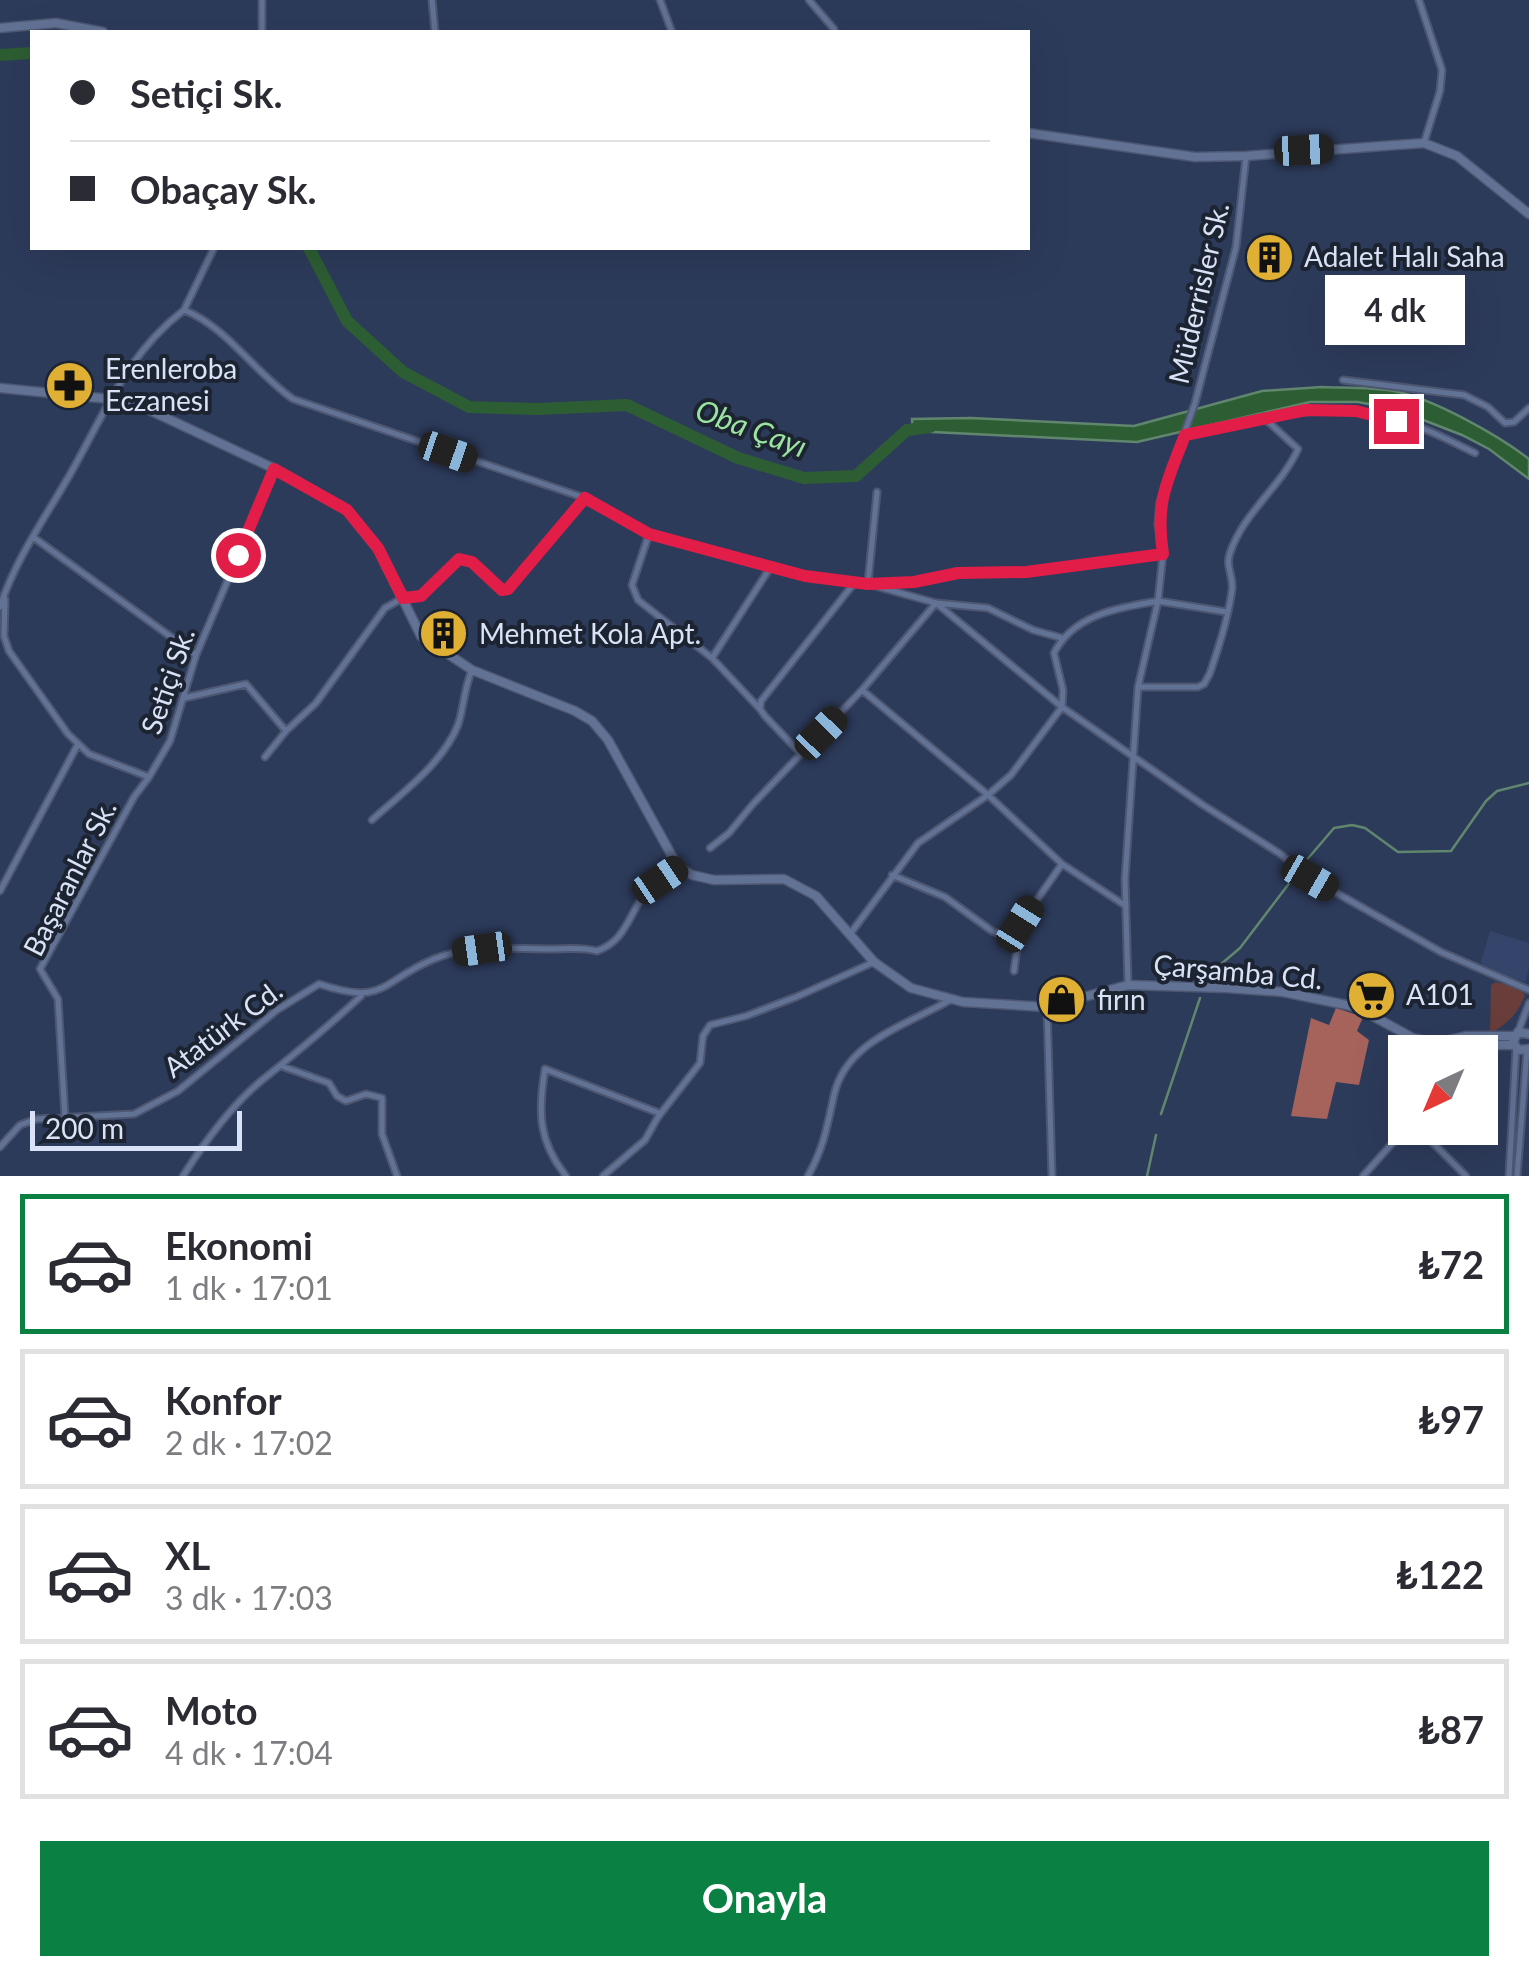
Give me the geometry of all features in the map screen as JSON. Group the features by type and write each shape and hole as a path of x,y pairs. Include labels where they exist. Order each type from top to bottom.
{"street":[{"path":"262,0 262,30"},
{"path":"432,0 435,30"},
{"path":"660,0 671,30"},
{"path":"808,0 834,29"},
{"path":"1419,0 1442,70 1440,91 1424,142"},
{"path":"0,28 56,23 93,30"},
{"path":"1030,133 1196,157 1424,142 1457,156 1528,211"},
{"name":"Müderrisler Sk.","path":"1128,985 1124,880 1138,687 1158,601 1163,554 1158,524 1160,502 1196,403 1236,247 1246,156"},
{"path":"0,606 109,398 134,360 164,325 184,310 213,250"},
{"path":"184,310 218,331 277,388 294,399 585,498 649,534 805,576 868,584 936,602 988,608 1033,630 1062,638"},
{"path":"1344,380 1464,395 1488,406 1506,422 1514,422 1529,408"},
{"path":"0,388 130,400 274,469 347,510 378,548 422,636 472,670 592,721 608,740 678,867 644,895 624,934 610,946 596,951 502,946 462,952 435,959 380,990 361,996 283,1067 260,1082 226,1118 183,1176"},
{"path":"1185,435 1306,410 1356,411 1416,425 1475,453"},
{"path":"1138,687 1204,684 1232,589 1227,568 1230,552 1247,519 1288,471 1298,449 1263,417"},
{"name":"Setiçi Sk.","path":"149,777 170,741 196,654 274,469"},
{"path":"868,584 877,492"},
{"path":"265,757 316,703 385,608 403,598 421,596 459,559 472,562 502,590 508,589 585,498"},
{"path":"649,534 632,585 638,600 712,658 801,754"},
{"path":"33,537 196,654"},
{"path":"868,584 914,582 958,573 1026,572 1163,554"},
{"path":"712,658 771,568"},
{"path":"0,578 6,590 2,636 28,682 89,754 149,777"},
{"path":"760,709 761,702 856,582"},
{"path":"850,934 918,843 988,796 1010,775 1062,707 1064,690 1054,653 1062,638 1104,610 1158,601 1227,612"},
{"path":"710,848 744,818 862,690 936,602"},
{"path":"936,602 1062,707 1310,878 1440,952 1529,990"},
{"path":"372,820 448,744 472,670"},
{"path":"184,698 246,684 286,731"},
{"path":"862,690 1062,864 1126,906"},
{"path":"0,891 78,744"},
{"name":"Başaranlar Sk.","path":"65,1116 58,999 40,970 134,797 149,777"},
{"path":"1014,972 1020,924 1062,864"},
{"name":"Çarşamba Cd.","path":"678,867 692,876 714,880 784,879 816,896 874,962 912,988 952,999 1047,1007 1128,985 1283,992 1356,1008 1407,1035"},
{"path":"892,875 945,896 992,931 1017,942"},
{"path":"603,1176 646,1140 700,1063 702,1036 710,1026 796,998 874,962"},
{"name":"Atatürk Cd.","path":"0,1147 20,1126 37,1119 134,1114 178,1091 277,1010 320,984 361,996"},
{"path":"808,1176 826,1140 834,1093 860,1050 952,999"},
{"path":"1509,1176 1515,1040 1529,1003"},
{"path":"1047,1007 1052,1176"},
{"path":"1515,1040 1529,1034"},
{"name":"Çarşamba Cd.","path":"1498,1039 1515,1040"},
{"path":"1515,1040 1528,1049 1517,1176"},
{"path":"283,1067 329,1083 337,1096 346,1101 366,1094 382,1098 382,1134 396,1176"},
{"path":"566,1176 551,1158 542,1130 546,1069 661,1114"},
{"path":"1520,1114 1529,1116"},
{"path":"1363,1176 1391,1145"},
{"path":"1435,1145 1466,1176"}],"shaded area":[{"path":"1322,387 1394,391 1445,409 1529,459 1529,479 1489,449 1462,435 1395,409 1358,402 1310,402 1137,442 913,431 912,419 1134,426 1262,391"},
{"path":"1490,931 1529,943 1525,982 1485,969 1481,962"},
{"path":"1496,982 1520,989 1525,995 1511,1018 1490,1034 1491,985"},
{"path":"1336,1008 1363,1017 1357,1031 1369,1040 1359,1085 1336,1082 1327,1119 1291,1116 1311,1018 1329,1025"}],"waterway":[{"name":"Oba Çayı","path":"0,55 30,53"},
{"name":"Oba Çayı","path":"310,250 347,321 403,372 469,407 627,405 738,458 804,478 856,476 907,430 930,427"},
{"path":"1305,862 1334,828 1352,825 1365,828 1398,852 1451,851 1497,791 1529,783"},
{"path":"1207,976 1240,948 1294,877"},
{"path":"1161,1114 1200,998"},
{"path":"1147,1176 1156,1135"}],"place":[{"name":"Adalet Halı Saha","path":"1269,257"},
{"name":"Erenleroba Eczanesi","path":"70,385"},
{"name":"Mehmet Kola Apt.","path":"444,634"},
{"name":"A101","path":"1371,995"},
{"name":"fırın","path":"1062,1000"}],"route":[{"path":"238,555 274,469 347,510 378,548 403,598 414,600 459,559 466,558 502,590 508,589 585,498 649,534 805,576 868,584 914,582 958,573 1026,572 1163,554 1158,524 1160,502 1185,435 1306,410 1356,411 1396,421"}]}
